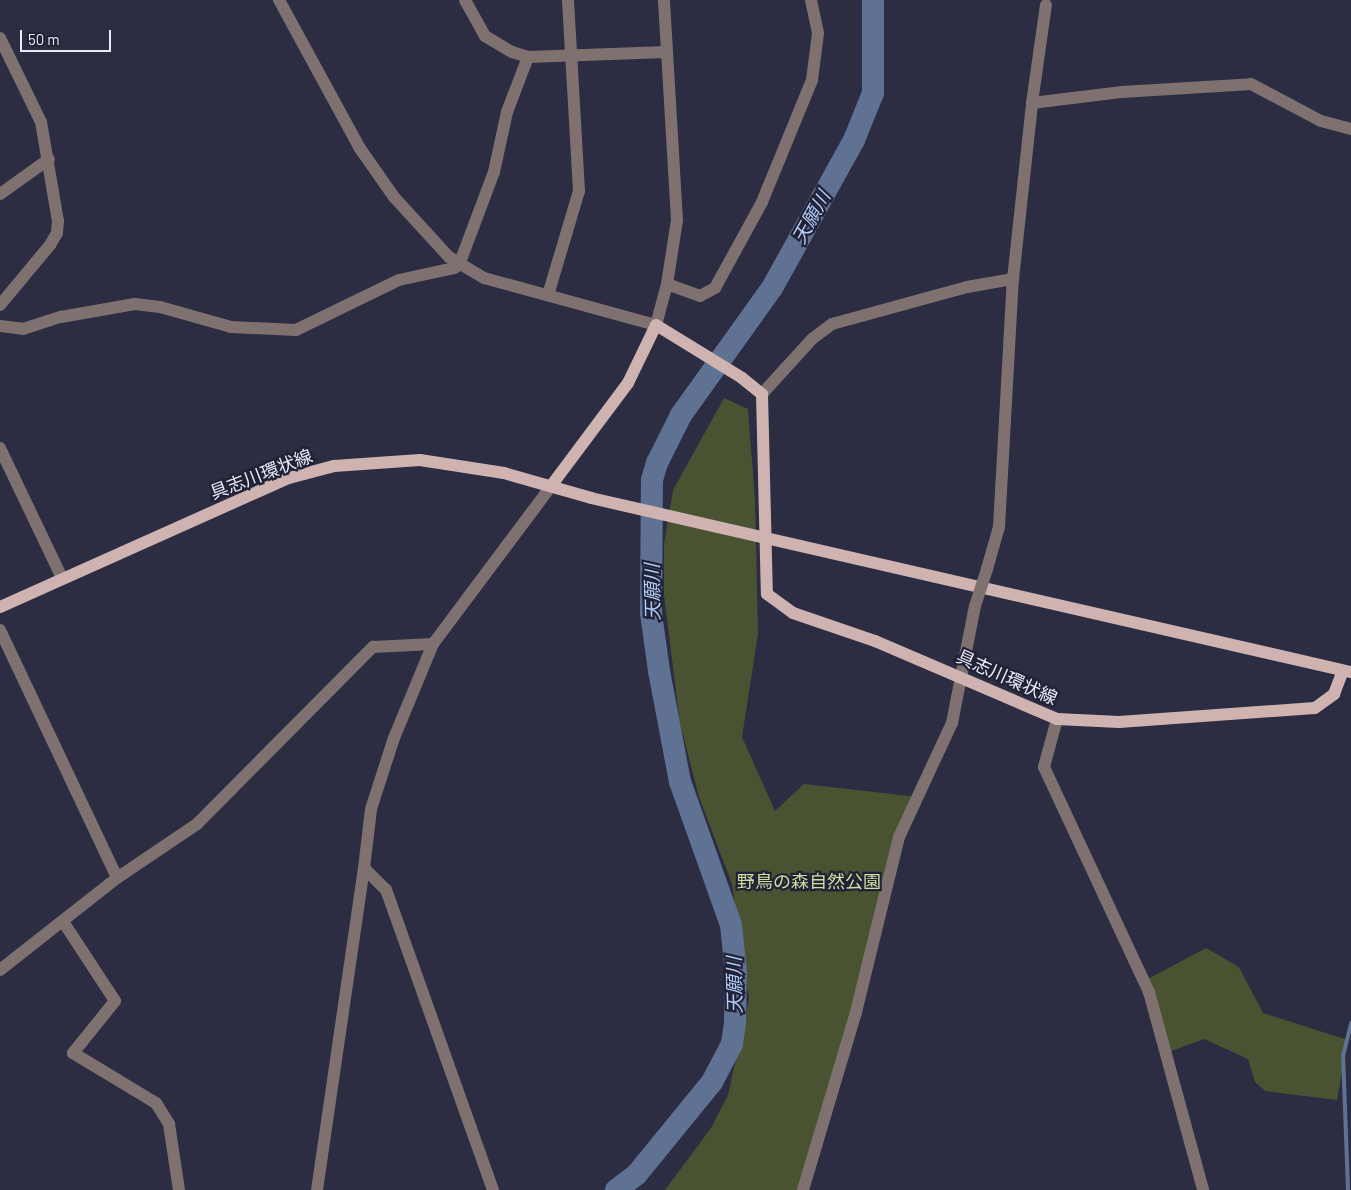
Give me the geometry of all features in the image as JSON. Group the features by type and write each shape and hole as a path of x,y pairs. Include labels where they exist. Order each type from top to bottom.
{"main road":[{"path":"551,486 628,382 656,325 742,378 762,394"},
{"name":"具志川環状線","path":"0,607 289,478 334,466 420,460 504,473 591,498 717,526 766,538 1347,671 1334,694 1315,708 1119,722 1057,719 960,675 875,641 794,613 767,594 766,538 762,394"}],"street":[{"path":"279,0 342,119 373,168 427,235 459,265 484,278 656,325 667,284 677,220 664,0"},
{"path":"465,0 485,36 512,52 528,57 666,52"},
{"path":"548,295 579,191 568,0"},
{"path":"667,284 700,296 715,288 762,202 812,80 818,33 811,0"},
{"path":"803,1190 856,1012 899,837 952,723 960,675 976,606 999,527 1014,279 1032,103 1046,5"},
{"path":"0,38 34,104 49,159 57,204 57,233 0,305"},
{"path":"459,265 494,172 507,112 528,57"},
{"path":"1032,103 1122,92 1251,84 1320,121 1351,129"},
{"path":"0,194 49,159"},
{"path":"0,326 23,329 61,317 135,304 160,307 231,327 296,330 399,280 459,265"},
{"path":"762,394 812,339 832,324 967,287 1014,279"},
{"path":"0,448 62,578"},
{"path":"317,1190 371,809 394,738 433,644 551,486"},
{"path":"0,630 117,878"},
{"path":"0,970 64,923 117,878 197,824 373,647 433,644"},
{"path":"1057,719 1044,767 1149,992 1203,1190"},
{"path":"364,868 386,890 493,1190"},
{"path":"64,923 115,1001 73,1053 147,1095 160,1108 169,1124 179,1190"}],"green space":[{"name":"野鳥の森自然公園","path":"724,398 748,409 755,499 758,634 742,737 775,811 804,784 918,797 899,837 803,1190 665,1190 711,1128 728,1095 749,999 732,884 699,797 680,723 664,595 664,544 673,490"},
{"path":"1206,948 1239,967 1263,1013 1348,1040 1337,1100 1265,1091 1255,1082 1248,1059 1204,1039 1166,1053 1144,981"}],"waterway":[{"name":"天願川","path":"616,1190 637,1174 712,1082 732,1044 735,1023 736,973 731,925 680,782 659,671 651,613 652,480 657,463 681,415 772,288 854,140 873,93 873,0"},
{"path":"1348,1190 1343,1056 1351,1023"}]}
